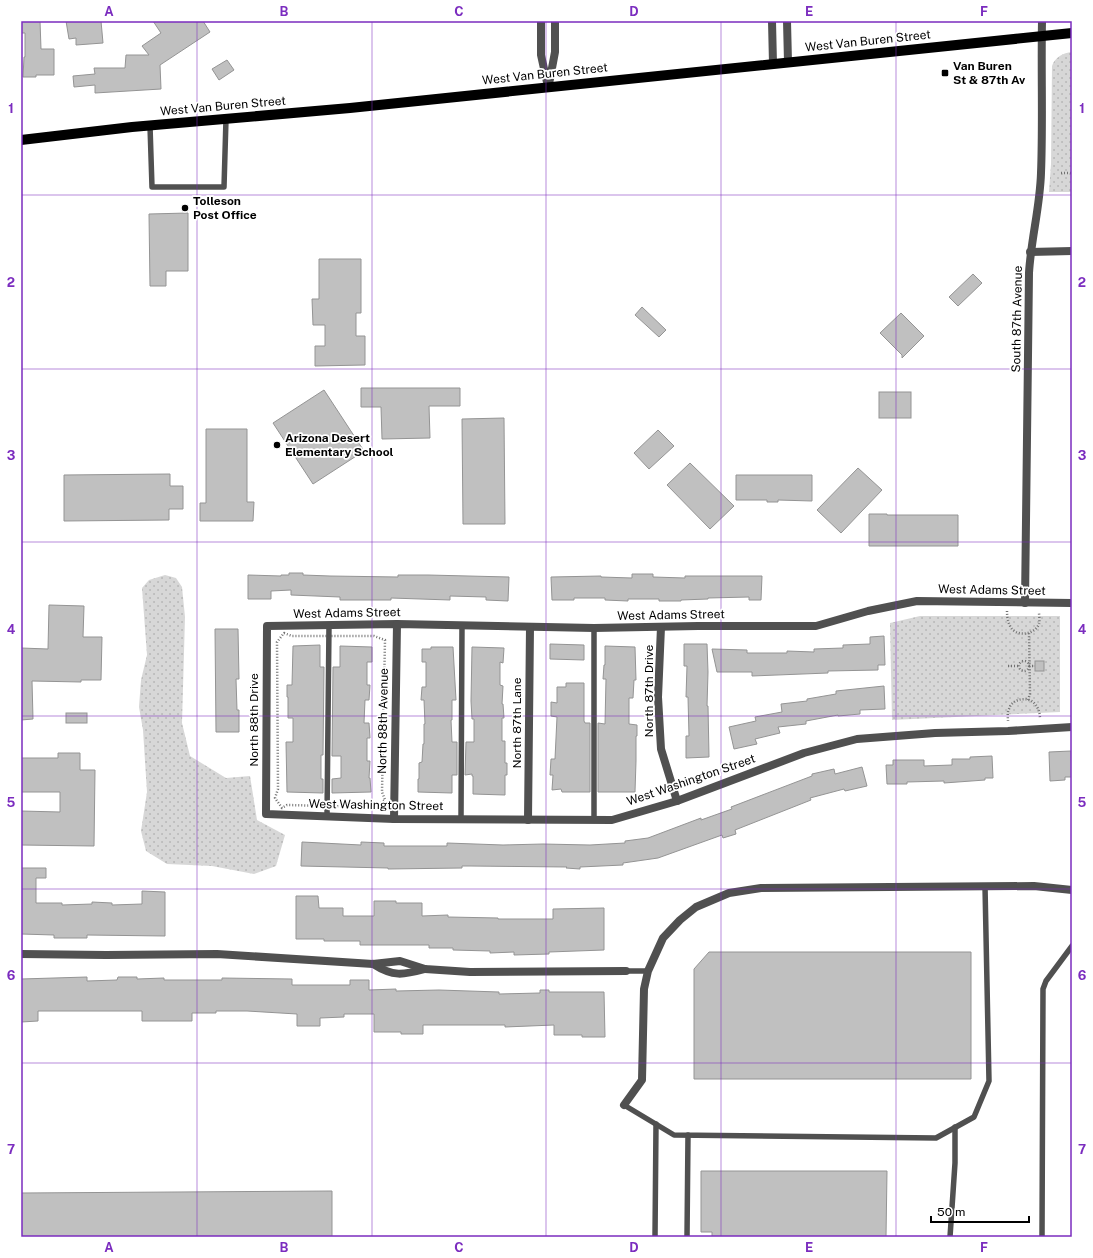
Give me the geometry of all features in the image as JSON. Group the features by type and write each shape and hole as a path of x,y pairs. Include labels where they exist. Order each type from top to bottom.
{"main road":[{"name":"West Van Buren Street","path":"21,140 1072,33"}],"street":[{"path":"541,21 541,55 548,86"},
{"path":"548,86 555,52 555,21"},
{"path":"772,21 773,64"},
{"path":"787,21 788,62"},
{"name":"South 87th Avenue","path":"1025,603 1029,273 1030,252 1041,174 1042,21"},
{"path":"1030,252 1072,251"},
{"name":"West Adams Street","path":"267,626 397,624 594,628 816,626 868,611 917,601 1072,604"},
{"name":"North 88th Avenue","path":"394,819 397,624"},
{"name":"North 88th Drive","path":"266,814 267,626"},
{"name":"North 87th Lane","path":"528,820 530,627"},
{"name":"North 87th Drive","path":"661,627 658,697 661,749 677,801"},
{"name":"West Washington Street","path":"266,814 394,819 461,818 612,820 677,801 804,753 857,739 935,732 1072,728"},
{"path":"624,1105 642,1080 644,989 648,971 663,938 680,920 696,907 729,893 760,888 1034,886 1072,890"},
{"path":"21,954 217,954 373,964 400,961 425,970"},
{"path":"373,964 385,971 397,974 408,974 425,970 470,972 626,971"}],"lane":[{"path":"150,126 152,187 224,187 226,119"},
{"path":"327,817 329,625"},
{"path":"461,818 462,625"},
{"path":"594,628 594,820"},
{"path":"624,1105 674,1135 936,1138 974,1116 989,1081 985,886"},
{"path":"1042,1237 1043,989 1046,981 1072,946"},
{"path":"626,971 648,971"},
{"path":"655,1237 656,1124"},
{"path":"950,1237 955,1163 955,1127"},
{"path":"688,1135 688,1237"}],"path":[{"path":"1061,173 1072,174"},
{"path":"1006,602 1011,627 1014,631 1029,633 1039,624 1039,603"},
{"path":"1028,700 1030,694 1029,633"},
{"path":"1018,666 1020,662 1023,661 1029,666 1035,666"},
{"path":"1008,666 1018,666"},
{"path":"1018,666 1020,670 1023,671 1028,669 1029,666"},
{"path":"1008,731 1009,708 1012,703 1018,699 1033,702 1039,711 1041,730"}],"shaded area":[{"path":"1072,52 1072,192 1049,192 1051,164 1052,66 1055,60 1060,56"},
{"path":"165,575 176,578 182,587 185,617 182,723 190,756 226,778 250,776 257,820 285,835 276,866 254,874 212,866 167,864 146,851 141,831 147,792 143,730 139,707 141,680 147,655 142,588 149,580"},
{"path":"920,616 1060,616 1060,712 892,720 890,623"}],"building":[{"path":"21,21 40,21 41,49 54,49 54,75 23,77 25,33 21,33"},
{"path":"66,21 101,21 103,43 76,45 76,38 69,39"},
{"path":"153,21 203,21 210,32 160,65 161,89 95,93 95,85 74,87 73,76 95,74 94,68 125,68 126,55 149,55 142,46 161,33"},
{"path":"227,60 234,70 219,80 212,69"},
{"path":"188,213 188,271 166,271 166,286 150,286 149,214"},
{"path":"319,259 361,259 361,313 356,313 356,336 365,336 365,365 315,366 315,346 325,346 325,325 313,325 312,299 319,299"},
{"path":"973,274 982,283 958,306 949,297"},
{"path":"642,307 666,330 659,337 635,315"},
{"path":"901,313 924,336 902,358 902,355 880,333"},
{"path":"361,388 460,388 460,406 429,406 430,438 382,439 381,407 361,407"},
{"path":"324,390 364,451 313,484 273,423"},
{"path":"879,392 911,392 911,418 879,418"},
{"path":"504,418 505,524 463,524 462,419"},
{"path":"206,429 247,429 247,502 254,502 253,521 200,521 200,503 206,503"},
{"path":"658,430 674,446 649,469 634,453"},
{"path":"690,463 734,506 710,529 667,485"},
{"path":"858,468 882,490 841,533 817,510"},
{"path":"170,474 170,486 183,486 183,509 169,509 169,520 64,521 64,475"},
{"path":"736,475 812,475 812,501 778,500 778,502 767,502 767,500 736,500"},
{"path":"869,514 958,515 958,546 869,546"},
{"path":"289,573 330,576 398,577 398,575 428,575 509,577 508,601 486,600 486,597 450,596 450,600 391,598 391,600 340,600 340,597 291,595 291,590 271,591 271,599 248,599 248,575 281,576 289,575"},
{"path":"632,574 653,574 653,577 685,578 685,576 762,576 761,600 749,600 749,597 708,598 681,601 628,599 628,601 605,600 605,598 552,600 551,577 601,576 632,578"},
{"path":"49,605 84,606 83,637 102,637 101,680 81,680 81,682 32,681 33,719 21,720 21,648 48,649"},
{"path":"215,629 238,629 239,679 236,679 237,710 239,710 239,732 216,732"},
{"path":"884,636 885,665 878,665 878,670 828,671 828,673 752,676 752,672 717,672 712,649 747,650 747,653 787,653 787,651 814,652 814,649 843,648 843,645 870,644 870,637"},
{"path":"550,644 584,645 584,660 550,659"},
{"path":"684,644 707,644 709,757 686,758 686,736 689,736 688,697 686,697 687,666 684,666"},
{"path":"320,645 320,667 324,667 323,755 321,755 321,779 323,779 323,793 287,792 286,742 293,742 293,718 288,718 287,685 292,685 293,646"},
{"path":"340,646 372,647 372,662 367,662 367,685 370,685 369,700 365,700 364,723 369,723 370,738 367,738 367,761 370,761 369,778 371,792 332,793 332,779 341,778 341,756 332,756 333,667 340,667"},
{"path":"605,646 635,647 636,680 634,680 633,698 629,698 629,724 637,725 635,792 598,792 598,723 605,724 606,679 603,679"},
{"path":"431,647 453,647 456,700 452,700 451,720 452,742 457,742 457,775 452,775 452,793 418,792 419,763 422,762 425,724 424,700 421,700 422,687 426,687 426,662 422,662 422,649 431,649"},
{"path":"472,647 504,648 503,663 500,662 500,685 503,686 502,704 504,718 502,718 502,741 505,741 505,763 507,763 507,775 505,775 505,795 473,794 473,776 472,774 465,775 466,742 474,742 474,719 472,719 471,701"},
{"path":"1035,661 1044,661 1044,671 1035,671"},
{"path":"566,683 584,683 584,721 585,723 590,723 590,792 562,792 561,789 552,790 553,775 550,775 551,759 555,759 557,717 551,716 551,702 557,703 557,687 566,687"},
{"path":"884,686 885,709 860,710 860,714 838,715 806,721 806,724 778,727 780,733 755,739 757,744 734,749 729,727 756,721 755,717 782,712 781,704 807,701 807,699 836,694 836,691"},
{"path":"66,713 87,713 87,723 66,723"},
{"path":"1071,751 1072,777 1065,777 1065,780 1050,781 1049,752"},
{"path":"58,753 80,753 80,770 95,770 94,846 21,845 21,811 60,812 60,792 21,792 21,758 58,758"},
{"path":"992,756 993,778 944,783 944,781 887,784 886,765 893,765 893,760 924,760 924,766 952,765 952,759 970,759 970,757"},
{"path":"862,767 867,786 845,791 844,789 810,798 811,800 735,830 736,834 723,838 722,835 658,858 623,863 623,865 580,867 580,869 566,868 567,867 462,866 462,868 388,869 301,866 302,842 361,845 361,842 384,843 384,846 447,846 447,843 503,845 590,845 625,843 625,841 648,838 701,818 701,820 732,809 731,807 812,776 812,774 834,769 835,774"},
{"path":"21,868 46,868 46,878 36,878 36,903 62,903 62,905 92,904 92,902 112,903 112,905 142,904 142,891 165,892 165,936 87,935 87,938 54,938 54,935 21,934"},
{"path":"296,896 318,896 319,908 343,908 343,916 374,916 374,901 422,903 422,916 448,915 448,917 498,919 553,919 553,909 604,908 604,950 514,955 514,952 490,953 490,951 429,948 429,945 360,945 360,941 296,939"},
{"path":"709,952 971,952 971,1079 694,1079 694,969"},
{"path":"87,977 87,981 117,980 118,977 137,977 137,979 164,978 164,980 222,980 222,978 292,979 292,985 350,985 350,980 369,980 369,990 439,990 499,992 499,994 540,993 540,990 549,990 549,992 604,992 605,1037 554,1035 554,1025 505,1027 505,1025 423,1025 423,1034 374,1032 374,1014 344,1014 344,1017 320,1018 320,1026 297,1026 297,1014 247,1011 192,1013 192,1021 142,1021 142,1011 38,1011 38,1021 21,1022 21,979"},
{"path":"701,1171 887,1171 886,1237 712,1237 712,1232 701,1232"},
{"path":"332,1191 332,1237 21,1237 21,1193"}],"place":[{"name":"Van Buren St & 87th Av","path":"945,73"},
{"name":"Tolleson Post Office","path":"185,208"},
{"name":"Arizona Desert Elementary School","path":"277,445"}]}
